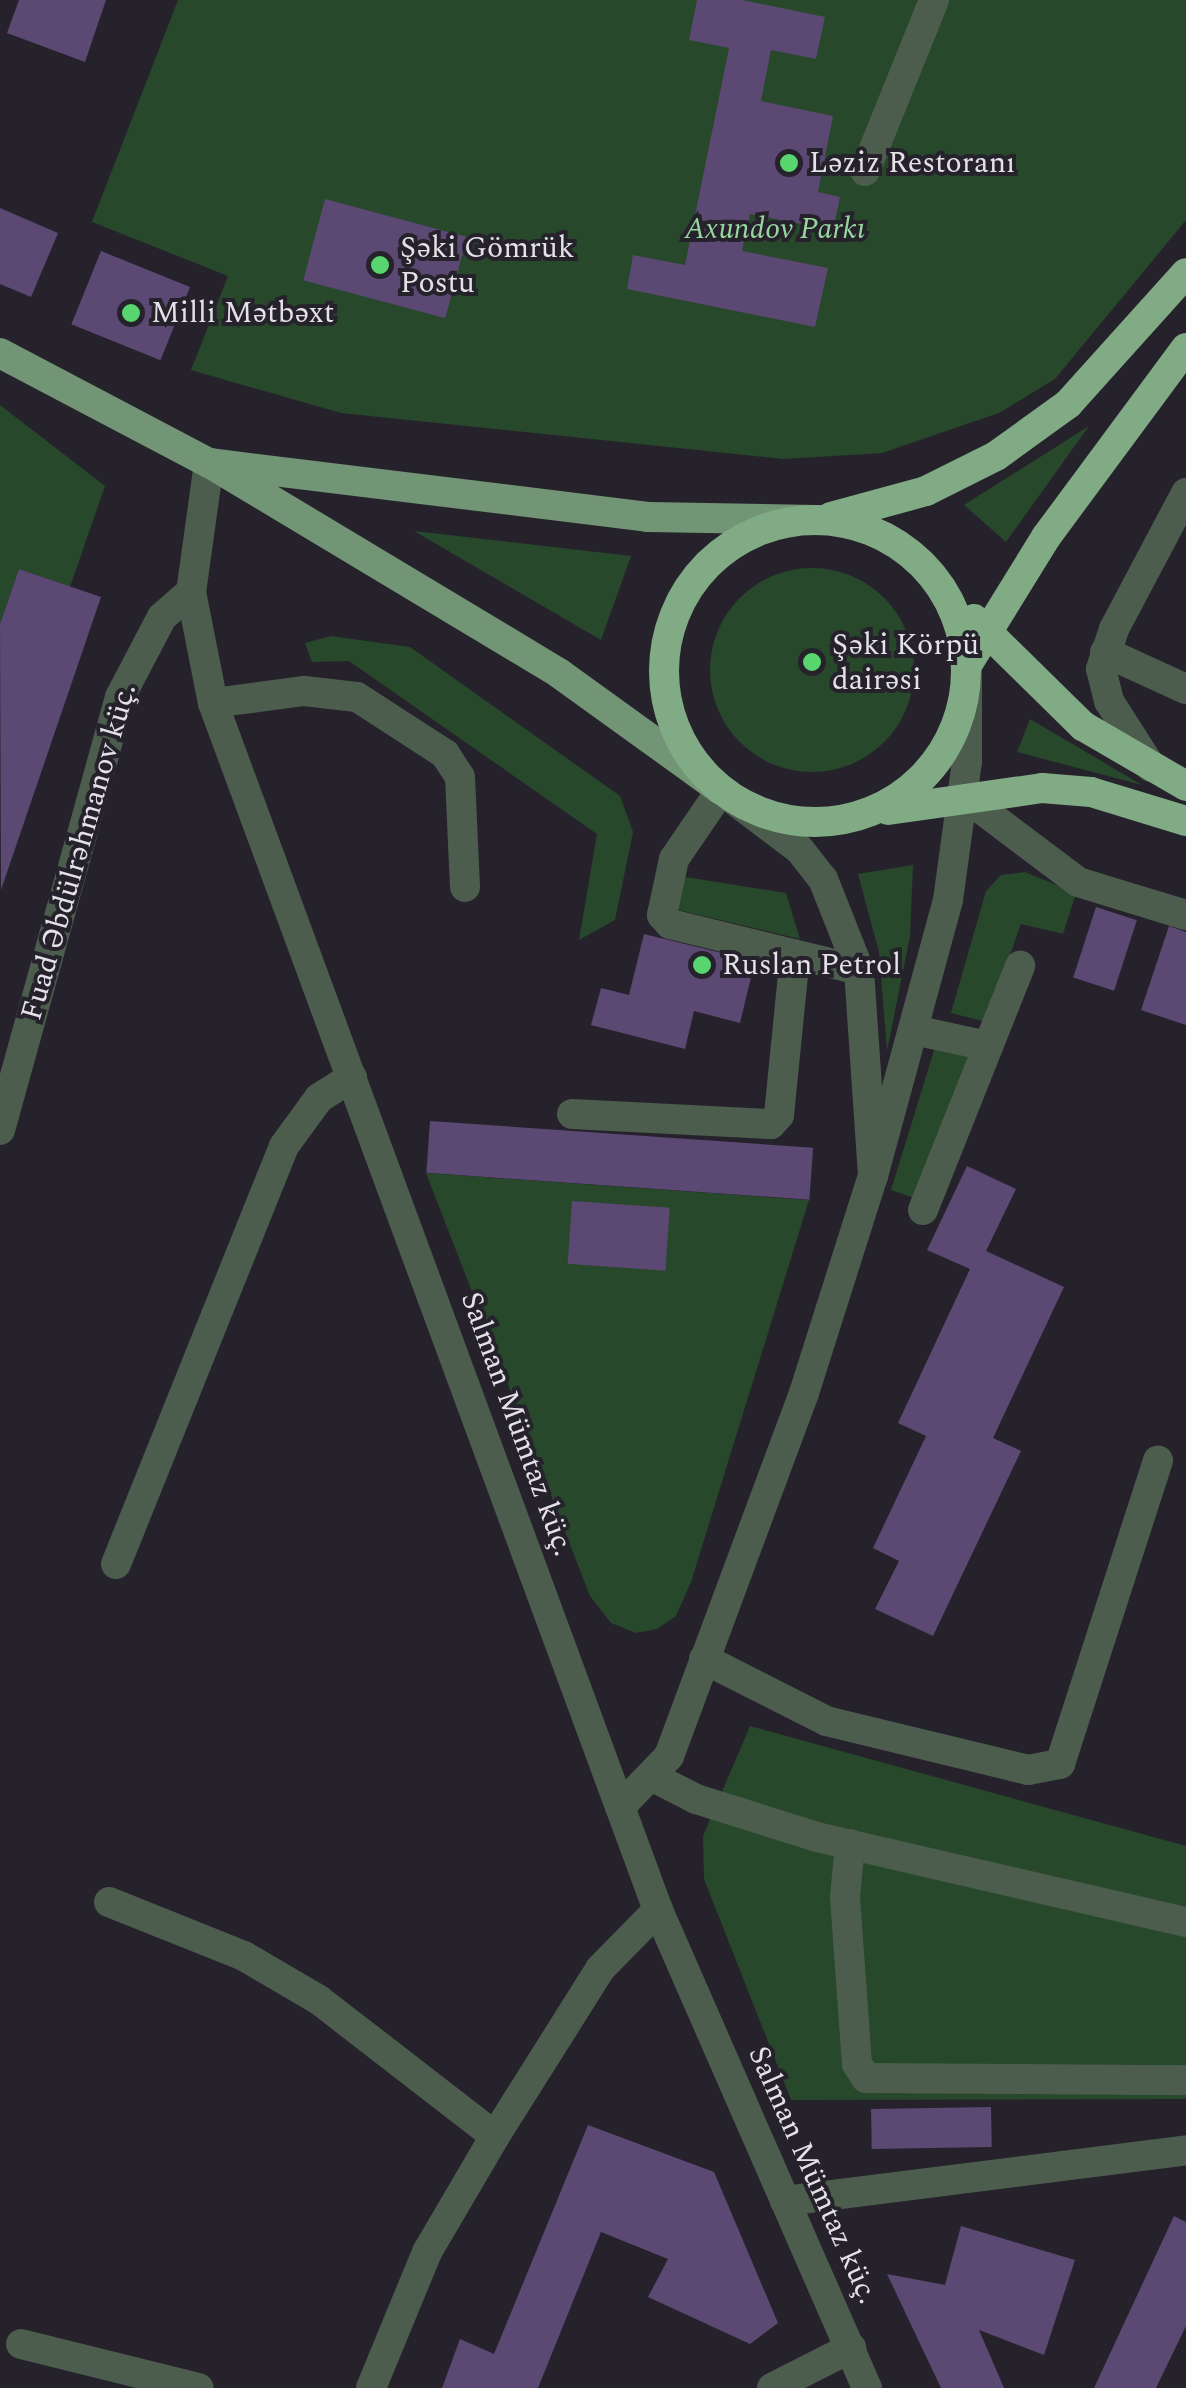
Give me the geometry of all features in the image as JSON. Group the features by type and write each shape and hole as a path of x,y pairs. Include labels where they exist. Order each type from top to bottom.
{"highway":[{"path":"1186,273 1068,404 996,456 926,491 816,520 769,527 728,548 694,580 672,621 663,667 669,714 689,756 721,790 790,821 1042,788 1091,792 1186,821"},
{"path":"866,814 913,787 948,744 967,665 986,632 1056,522 1186,348"},
{"path":"816,520 872,532 920,563 1084,726 1156,773 1186,786"},
{"path":"920,563 953,610 967,665"}],"main road":[{"path":"0,353 209,462 482,624 721,790"},
{"path":"209,462 648,517 816,520"}],"street":[{"path":"865,171 934,0"},
{"name":"Salman Mümtaz küç.","path":"209,462 191,592 212,703 658,1910 867,2388"},
{"path":"1156,773 1108,701 1105,652 1186,493"},
{"name":"Fuad Əbdülrəhmanov küç.","path":"0,1130 120,697 162,617 191,592"},
{"path":"1105,652 1186,689"},
{"path":"620,1807 655,1778 704,1659 804,1392 873,1176 948,900 964,796 967,665"},
{"path":"212,703 304,691 357,696 445,754 460,777 466,887"},
{"path":"859,970 670,924 662,915 674,860 721,790 800,850 823,879 859,970 873,1176"},
{"path":"964,796 1078,882 1186,915"},
{"path":"572,1114 771,1124 779,1115 795,955"},
{"path":"923,1210 1020,966"},
{"path":"914,1030 988,1046"},
{"path":"116,1564 284,1146 319,1098 352,1077"},
{"path":"704,1659 826,1721 1028,1770 1060,1764 1158,1460"},
{"path":"655,1778 710,1804 850,1844 1186,1922"},
{"path":"850,1844 844,1897 857,2064 866,2078 1186,2080"},
{"path":"110,1902 244,1956 318,2000 496,2136"},
{"path":"371,2388 427,2252 496,2136 600,1969 658,1910"},
{"path":"785,2202 1186,2150"},
{"path":"21,2344 199,2388"},
{"path":"772,2388 852,2348"}],"green space":[{"name":"Axundov Parkı","path":"178,0 1186,0 1186,220 1055,379 999,413 882,453 784,459 341,413 191,370 228,276 92,222"},
{"path":"0,405 105,486 70,587 19,569 0,624"},
{"path":"1089,426 1006,542 964,505"},
{"path":"414,531 631,556 601,640"},
{"name":"Şəki Körpü dairəsi","path":"812,568 851,575 884,598 907,631 914,670 907,709 884,742 851,765 812,772 773,765 740,742 717,709 710,670 717,631 740,598 773,575"},
{"path":"331,636 410,647 620,796 633,832 615,920 579,940 597,834 349,661 312,662 305,643"},
{"path":"1030,719 1142,785 1017,752"},
{"path":"913,865 910,936 887,1051 879,952 858,874"},
{"path":"1025,872 1076,893 1063,934 1021,924 986,1022 951,1013 986,891 1001,875"},
{"path":"679,876 786,893 800,939 674,909"},
{"path":"935,1047 973,1054 914,1198 891,1190"},
{"path":"426,1173 809,1200 691,1582 676,1616 657,1629 636,1633 611,1623 590,1596"},
{"path":"750,1726 1186,1846 1186,2099 791,2100 704,1879 703,1836"}],"building":[{"path":"19,0 106,0 85,62 7,33"},
{"path":"697,0 742,0 825,17 816,59 771,50 761,101 833,116 818,192 840,197 833,230 750,214 742,251 828,268 815,327 627,289 633,255 685,265 729,48 689,40"},
{"path":"325,199 467,237 445,318 303,280"},
{"path":"0,208 58,233 31,297 0,284"},
{"path":"101,251 190,287 160,360 71,324"},
{"path":"19,569 101,597 1,890 0,624"},
{"path":"1096,907 1137,920 1114,991 1073,977"},
{"path":"1169,926 1186,932 1186,1025 1141,1010"},
{"path":"644,934 755,961 740,1023 694,1011 685,1049 591,1025 601,988 629,995"},
{"path":"430,1121 813,1148 809,1200 426,1173"},
{"path":"967,1166 1016,1189 986,1251 1064,1287 993,1438 1021,1451 933,1636 875,1609 899,1561 873,1548 926,1436 898,1423 970,1269 927,1250"},
{"path":"572,1201 670,1208 665,1271 568,1264"},
{"path":"991,2107 992,2147 872,2149 871,2109"},
{"path":"588,2125 714,2172 778,2323 750,2344 648,2297 668,2259 601,2232 538,2388 442,2388 460,2339 494,2354"},
{"path":"1174,2216 1186,2222 1186,2326 1156,2388 1094,2388"},
{"path":"961,2226 1075,2260 1044,2355 979,2330 1004,2388 941,2388 887,2274 945,2285"}],"place":[{"name":"Ləziz Restoranı","path":"789,163"},
{"name":"Şəki Gömrük Postu","path":"380,265"},
{"name":"Milli Mətbəxt","path":"131,313"},
{"name":"Şəki Körpü dairəsi","path":"812,662"},
{"name":"Ruslan Petrol","path":"702,965"}]}
